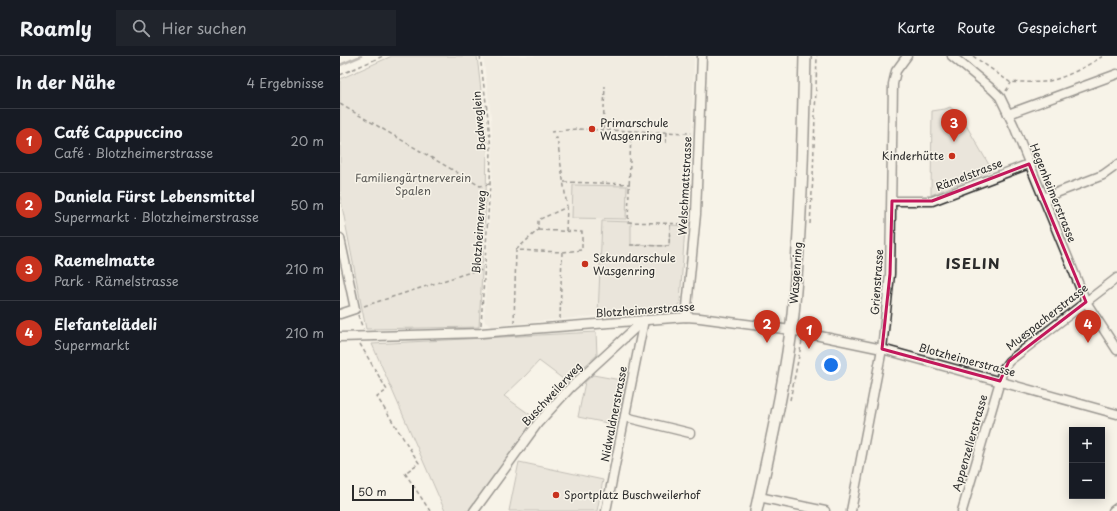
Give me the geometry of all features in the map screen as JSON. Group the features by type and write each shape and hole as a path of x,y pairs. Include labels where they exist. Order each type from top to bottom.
{"main road":[{"name":"Wasgenring","path":"756,511 780,395 791,330 802,166 805,56"}],"street":[{"name":"Welschmattstrasse","path":"686,317 695,224 702,56"},
{"name":"Grienstrasse","path":"850,511 882,349 890,274 893,84 896,71 907,56"},
{"name":"Hegenheimerstrasse","path":"952,56 993,90 1000,98 1086,302 1117,350"},
{"path":"1008,114 1117,74"},
{"name":"Rämelstrasse","path":"892,201 932,201 1029,164"},
{"path":"1043,198 1103,175 1117,165"},
{"path":"340,238 355,309 340,314"},
{"name":"Muespacherstrasse","path":"1000,381 1003,369 1009,361 1117,278"},
{"name":"Blotzheimerstrasse","path":"340,337 481,333 686,317 791,330 882,349 1117,414"},
{"name":"Nidwaldnerstrasse","path":"606,511 644,320"},
{"name":"Buschweilerweg","path":"474,511 538,423 570,388 644,320"},
{"name":"Appenzellerstrasse","path":"962,511 1000,381"},
{"path":"625,417 690,433"},
{"path":"759,497 825,511"},
{"path":"1113,511 1117,508"}],"path":[{"path":"340,75 383,56"},
{"name":"Badweglein","path":"480,56 491,150 490,184"},
{"path":"973,56 1011,83 1044,82 1056,79 1090,64 1103,56"},
{"path":"603,130 605,86"},
{"name":"Blotzheimerweg","path":"340,104 480,186 490,184 481,333"},
{"path":"551,132 576,129 699,133"},
{"path":"631,131 628,222 695,224"},
{"path":"666,132 666,144"},
{"path":"552,139 557,138 567,207 566,231"},
{"path":"563,182 630,184"},
{"path":"538,230 538,220 567,207"},
{"path":"630,245 669,246 670,223"},
{"path":"513,331 516,250 538,230 582,232 582,250 562,252 516,250"},
{"path":"559,328 562,252"},
{"path":"364,336 364,329 355,309 477,270 484,271"},
{"path":"355,336 387,390 378,397 419,463 405,473 430,511"}],"highlighted area":[{"path":"1029,164 1086,302 1009,361 1000,381 882,349 890,274 892,201 932,201"}],"shaded area":[{"name":"Primarschule Wasgenring","path":"483,56 694,56 691,153 680,302 676,308 492,326 485,322 484,317 493,159 491,116"}],"green space":[{"name":"Familiengärtnerverein Spalen","path":"392,56 477,56 487,143 486,199 479,327 366,329 340,196 340,79"},
{"path":"950,107 959,113 992,170 931,195 932,111"},
{"path":"573,185 627,186 626,219 572,218"},
{"path":"602,221 631,222 631,245 669,246 670,225 685,226 680,302 676,308 598,316"},
{"path":"596,332 597,355 567,382 539,361 504,396 536,420 469,511 445,511 372,344"},
{"path":"593,375 626,381 617,425 578,417 585,382"},
{"name":"Sportplatz Buschweilerhof","path":"519,462 603,480 597,511 509,511"}],"waterway":[{"path":"340,65 361,56"}],"place":[{"name":"Primarschule Wasgenring","path":"592,129"},
{"name":"Raemelmatte","path":"954,142"},
{"name":"Kinderhütte","path":"952,156"},
{"name":"Sekundarschule Wasgenring","path":"585,264"},
{"name":"Daniela Fürst Lebensmittel","path":"767,343"},
{"name":"Elefantelädeli","path":"1088,343"},
{"name":"Café Cappuccino","path":"809,349"},
{"name":"Sportplatz Buschweilerhof","path":"556,495"}],"district":[{"name":"ISELIN","path":"973,264"}]}
